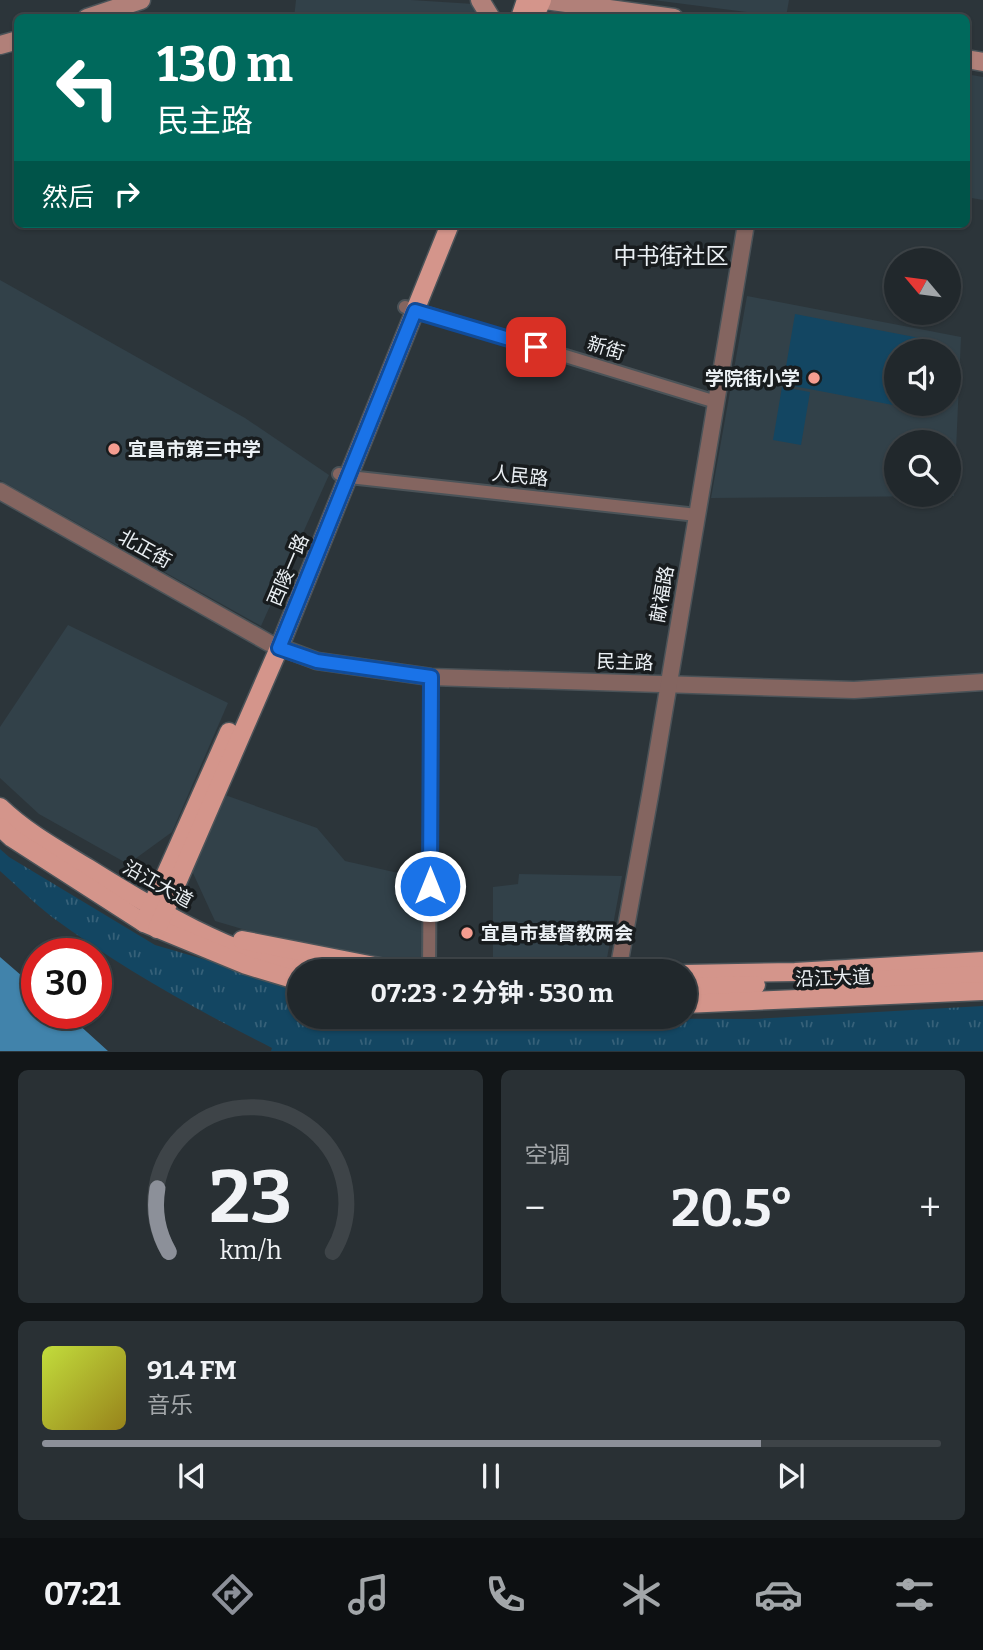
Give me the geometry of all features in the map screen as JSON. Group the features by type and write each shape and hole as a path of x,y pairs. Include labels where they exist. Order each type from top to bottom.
{"main road":[{"path":"99,14 141,0"},
{"path":"543,0 591,3 652,14"},
{"path":"576,14 591,3"},
{"name":"西陵一路","path":"154,918 274,645 344,475 410,309 438,228"},
{"name":"西陵一路","path":"410,309 448,228"},
{"name":"沿江大道","path":"0,807 21,826 154,918 207,933 252,954 287,964"},
{"name":"沿江大道","path":"0,827 12,838 154,918 246,965 287,977"},
{"path":"207,933 339,959"},
{"path":"697,974 796,972 983,961"},
{"name":"沿江大道","path":"697,986 983,975"},
{"name":"沿江大道","path":"697,1003 983,990"}],"street":[{"name":"献福路","path":"620,959 745,228"},
{"name":"新街","path":"410,309 716,402"},
{"name":"人民路","path":"344,475 697,515"},
{"name":"北正街","path":"0,491 274,645"},
{"name":"民主路","path":"274,645 317,661 431,677 854,690 983,682"},
{"path":"429,959 431,677"}],"shaded area":[{"path":"296,0 411,0 474,4 480,14 294,14"},
{"path":"653,0 789,0 787,14 763,14"},
{"path":"970,75 983,77 983,200 970,198"},
{"name":"宜昌市第三中学","path":"0,280 245,418 329,475 261,626 0,480"},
{"name":"学院街小学","path":"747,296 884,322 884,326 904,326 961,337 884,339 884,416 958,416 957,430 884,430 884,497 711,498"},
{"path":"68,625 228,703 172,832 128,864 39,814 0,778 0,727"},
{"path":"225,795 317,828 345,861 425,879 424,959 337,957 215,921 192,871"},
{"path":"519,874 622,876 607,959 493,959 493,887 518,884"},
{"path":"0,957 21,975 21,1029 84,1029 108,1051 0,1051"}],"green space":[{"path":"795,314 925,339 884,339 884,403 783,384"},
{"path":"782,387 810,392 801,445 773,440"},
{"path":"0,849 155,945 287,984 287,1029 697,1029 697,1019 753,1019 983,1006 983,1051 271,1051 272,1048 187,1003 112,958 112,938 78,936 0,871"}],"place":[{"name":"学院街小学","path":"814,378"},
{"name":"宜昌市第三中学","path":"114,449"},
{"name":"宜昌市基督教两会","path":"467,933"}],"district":[{"name":"中书街社区","path":"671,256"}],"route":[{"path":"430,886 431,677 317,661 279,648 415,311 536,347"}]}
